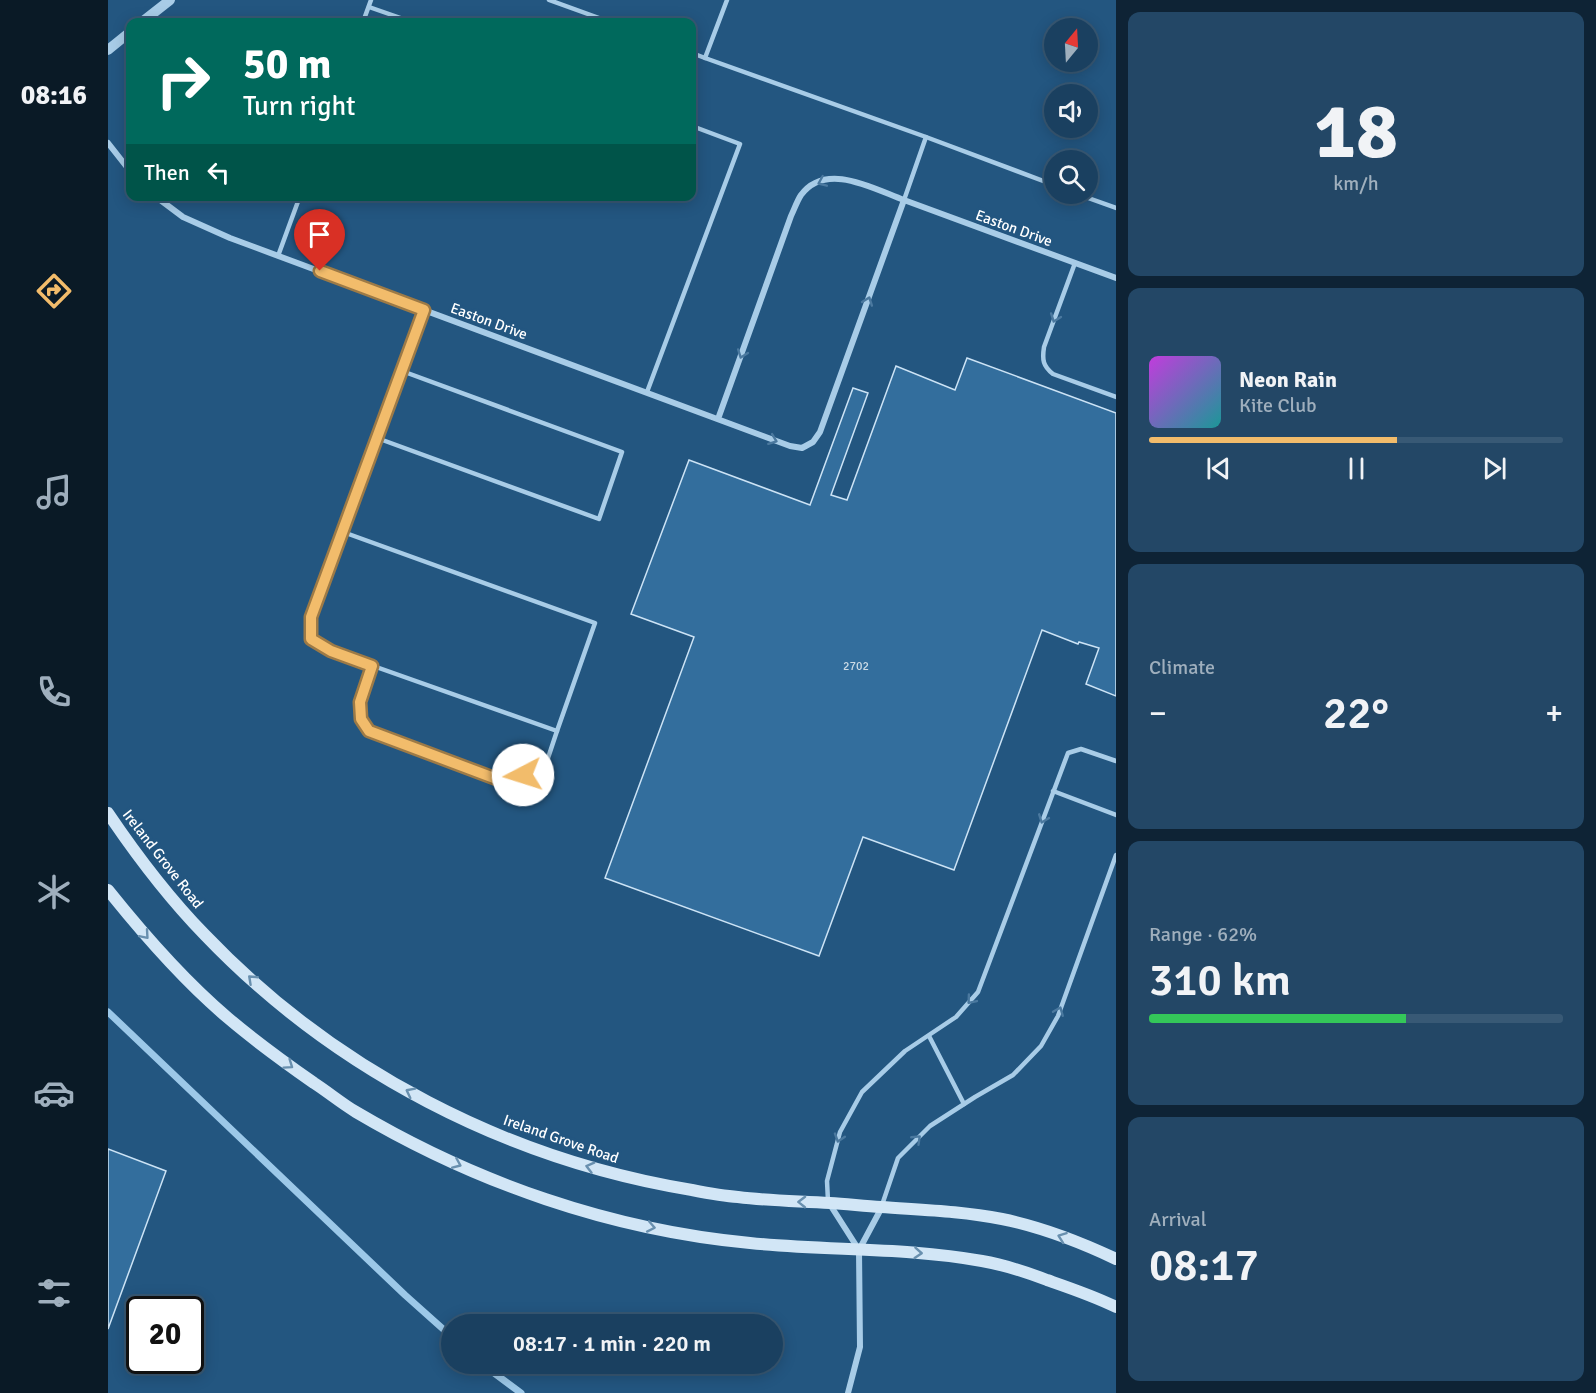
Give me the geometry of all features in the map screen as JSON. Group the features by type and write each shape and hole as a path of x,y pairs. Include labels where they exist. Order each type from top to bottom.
{"main road":[{"name":"Ireland Grove Road","path":"108,813 131,847 182,910 260,987 322,1036 391,1083 494,1133 584,1166 655,1184 734,1197 925,1209 969,1214 1005,1220 1055,1234 1092,1247 1116,1259"},
{"path":"108,890 158,949 192,984 237,1025 281,1060 353,1111 451,1162 503,1184 569,1208 699,1237 750,1243 921,1253 984,1261 1027,1273 1116,1307"}],"street":[{"path":"147,18 170,0"},
{"path":"108,50 126,35"},
{"path":"108,143 126,166"},
{"name":"Easton Drive","path":"718,419 791,216 802,194 817,182 832,177 850,180 1116,278"},
{"name":"Easton Drive","path":"162,201 183,217 230,238 790,446 802,448 813,442 820,432 904,200"},
{"path":"829,1203 860,1250"},
{"path":"848,1393 860,1347 860,1250 882,1207"}],"lane":[{"path":"365,18 371,0"},
{"path":"549,0 599,18"},
{"path":"705,58 727,0"},
{"path":"369,7 401,18"},
{"path":"696,55 1044,181"},
{"path":"647,392 740,144 696,128"},
{"path":"904,200 926,137"},
{"path":"278,256 298,201"},
{"path":"1098,202 1116,208"},
{"path":"1076,263 1044,347 1042,358 1045,368 1053,374 1116,397"},
{"path":"424,310 311,617 311,639 331,651 557,731"},
{"path":"377,438 599,519 622,452 402,371"},
{"path":"343,532 595,623 544,770 502,781 369,731 361,719 360,702 372,666"},
{"path":"829,1203 827,1181 840,1132 862,1092 905,1051 956,1017 978,992 1068,753 1081,749 1116,761"},
{"path":"1053,791 1116,815"},
{"path":"882,1207 898,1158 930,1126 1013,1075 1041,1046 1058,1016 1116,855"},
{"path":"929,1035 964,1104"}],"building":[{"path":"967,358 1116,413 1116,696 1086,684 1099,648 1079,642 1078,644 1042,630 954,870 863,837 819,956 605,878 694,637 631,614 689,460 810,505 853,388 868,393 831,495 847,500 896,366 955,390"},
{"path":"108,1149 166,1171 108,1329"}],"waterway":[{"path":"108,1012 441,1327"},
{"path":"495,1374 521,1393"}],"route":[{"path":"320,271 424,310 311,617 311,639 331,651 372,666 360,702 361,719 369,731 502,781 523,775"}]}
